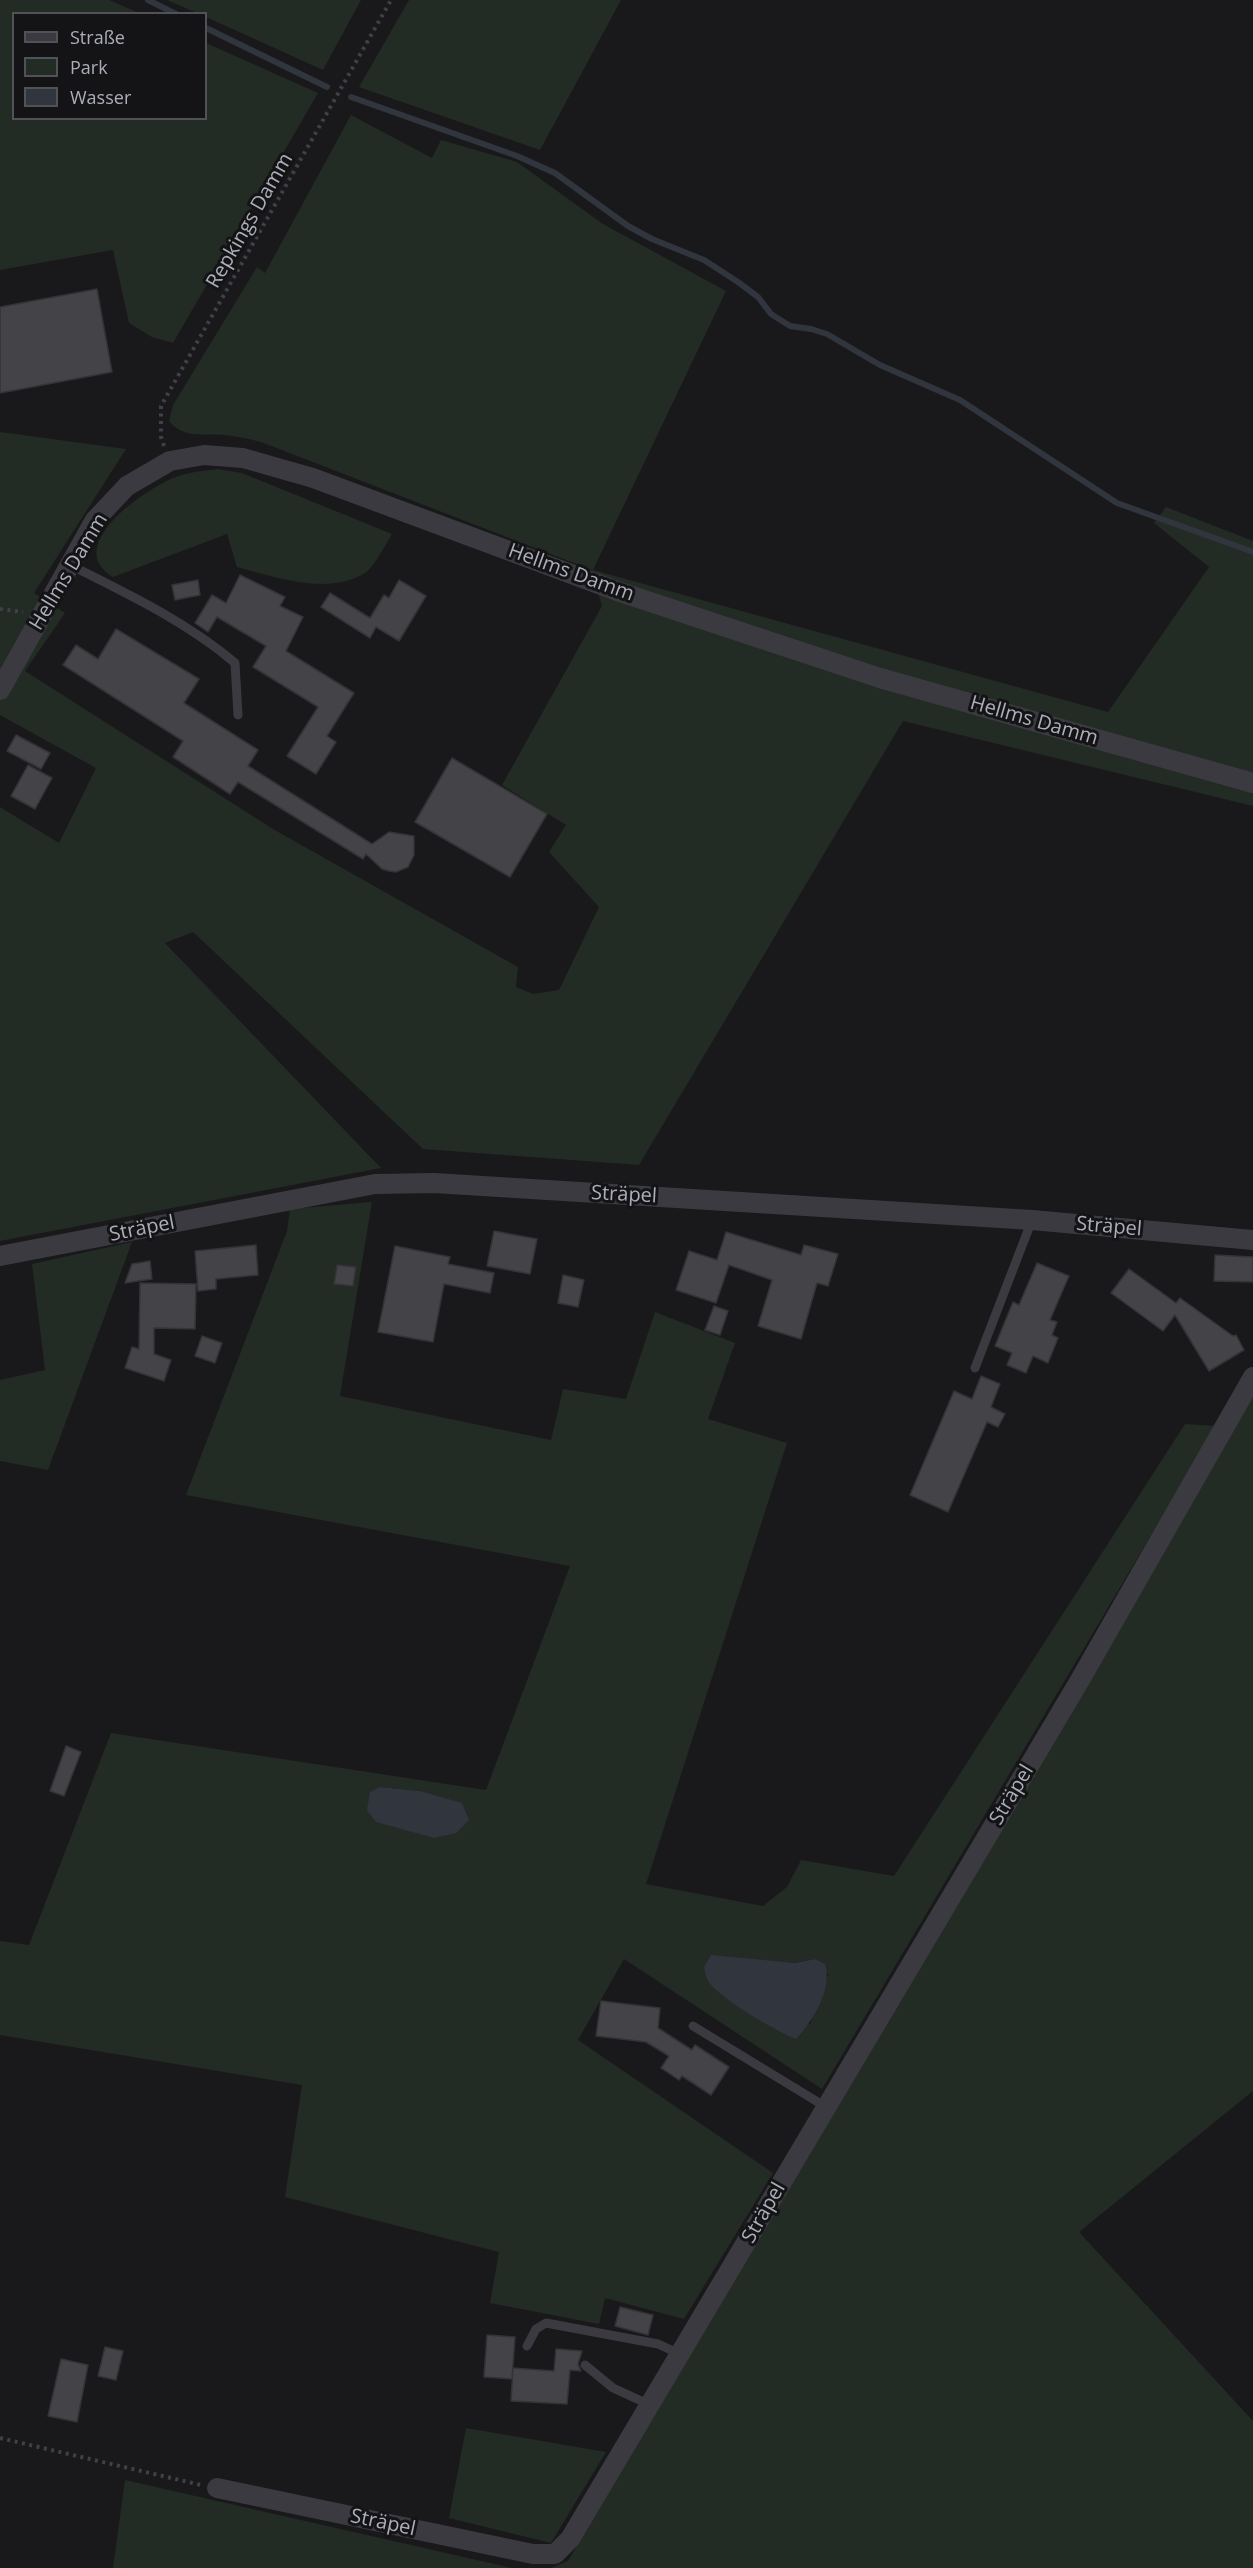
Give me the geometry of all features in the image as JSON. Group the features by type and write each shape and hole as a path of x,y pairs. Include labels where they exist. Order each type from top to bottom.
{"street":[{"name":"Hellms Damm","path":"0,690 95,520 127,486 170,461 204,454 243,458 313,478 617,591 880,678 1253,783"},
{"name":"Sträpel","path":"0,1256 375,1185 446,1184 1032,1220 1253,1240"},
{"name":"Sträpel","path":"217,2488 533,2554 555,2554 570,2539 648,2404 680,2354 1080,1680 1227,1427 1253,1377"}],"lane":[{"path":"70,565 169,618 217,647 235,663 238,715"},
{"path":"975,1368 1032,1220"},
{"path":"693,2026 826,2107"},
{"path":"527,2346 536,2329 546,2323 658,2344 680,2354"},
{"path":"585,2365 613,2388 648,2404"}],"path":[{"name":"Repkings Damm","path":"170,461 161,436 161,406 391,0"},
{"path":"0,2438 217,2488"}],"green space":[{"path":"0,0 109,0 137,12 12,12 12,120 207,120 207,43 318,93 173,343 152,337 129,323 113,250 0,270"},
{"path":"167,0 361,0 323,70 207,17 207,12 195,12"},
{"path":"409,0 621,0 540,150 359,87"},
{"path":"351,115 432,158 441,140 517,162 603,224 726,291 593,570 1108,712 1209,567 1154,523 1166,507 1253,541 1253,806 903,721 639,1165 423,1149 193,932 165,943 381,1168 0,1241 0,807 59,843 96,768 0,715 0,432 126,449 34,593 65,613 25,671 273,829 518,967 516,987 533,994 559,990 599,907 549,852 566,825 502,785 602,606 592,570 261,442 228,435 187,433 169,421 173,405 257,267 265,273"},
{"path":"218,469 242,473 392,534 380,555 365,573 350,580 335,583 301,582 237,567 227,534 113,577 100,564 97,550 102,535 113,520 128,506 173,478"},
{"path":"372,1202 340,1396 551,1440 563,1389 626,1399 655,1312 735,1343 708,1419 787,1443 646,1884 763,1906 787,1887 801,1860 894,1876 1185,1424 1216,1426 822,2089 624,1959 578,2040 773,2173 684,2319 605,2298 599,2324 490,2303 499,2252 285,2197 302,2085 0,2035 0,1941 29,1945 111,1733 486,1790 570,1566 186,1495 287,1231 290,1209","holes":["380,1787 420,1791 434,1838 407,1829","815,1959 828,1975 810,2024 749,2012 724,1996 755,1961 795,1963"]},
{"path":"132,1242 48,1470 0,1461 0,1380 45,1370 32,1264"},
{"path":"1253,1395 1253,2091 1079,2232 1253,2421 1253,2568 551,2568 568,2561"},
{"path":"466,2428 606,2452 551,2543 449,2518"},
{"path":"125,2480 512,2568 113,2568"}],"water":[{"path":"380,1787 420,1791 462,1803 469,1820 456,1833 434,1838 376,1822 367,1810 370,1792"},
{"path":"711,1955 795,1963 815,1959 825,1964 827,1974 824,1994 815,2014 796,2039 749,2014 724,1997 708,1981 704,1967"}],"building":[{"path":"97,289 112,372 0,393 0,307"},
{"path":"240,575 285,597 280,606 303,617 286,651 354,693 327,736 336,742 316,774 287,756 318,707 253,667 266,646 217,617 208,632 195,623 212,595 226,603"},
{"path":"198,580 200,595 175,600 172,585"},
{"path":"399,580 426,596 399,641 376,627 370,638 321,607 330,593 370,618 384,595 389,598"},
{"path":"116,629 199,679 184,703 258,750 248,766 372,844 389,832 414,836 414,855 408,867 396,872 382,869 366,854 363,859 238,782 230,794 173,757 183,741 63,665 76,645 98,659"},
{"path":"16,735 50,753 41,769 7,751"},
{"path":"452,758 547,814 510,877 415,822"},
{"path":"28,765 52,778 35,809 11,796"},
{"path":"494,1231 537,1239 530,1274 487,1266"},
{"path":"726,1232 801,1255 804,1245 838,1254 828,1286 817,1283 801,1339 758,1326 772,1280 729,1265 716,1303 676,1290 689,1251 717,1260"},
{"path":"256,1245 258,1275 216,1279 216,1289 198,1291 195,1251"},
{"path":"395,1246 450,1257 448,1264 494,1273 490,1293 444,1284 433,1342 378,1332"},
{"path":"1215,1255 1253,1257 1253,1282 1214,1281"},
{"path":"150,1261 152,1279 125,1283 132,1264"},
{"path":"1037,1263 1069,1276 1050,1320 1057,1322 1052,1335 1058,1338 1048,1363 1033,1356 1026,1373 1007,1365 1012,1353 995,1346 1013,1302 1019,1305"},
{"path":"337,1265 356,1267 353,1286 334,1284"},
{"path":"1129,1269 1176,1303 1180,1298 1233,1336 1236,1335 1244,1350 1209,1371 1175,1315 1163,1331 1111,1293"},
{"path":"563,1275 584,1280 578,1307 558,1303"},
{"path":"140,1283 196,1284 195,1329 154,1328 154,1354 171,1360 164,1381 125,1368 132,1347 139,1349"},
{"path":"714,1306 728,1311 720,1335 705,1330"},
{"path":"202,1336 222,1343 215,1363 195,1356"},
{"path":"981,1376 1000,1384 991,1407 1005,1414 998,1427 987,1422 948,1512 910,1495 954,1391 972,1399"},
{"path":"66,1746 81,1752 64,1796 50,1791"},
{"path":"601,2001 660,2008 658,2028 692,2050 695,2045 729,2067 711,2095 682,2076 679,2080 661,2068 669,2056 646,2042 596,2036"},
{"path":"620,2307 653,2315 648,2335 615,2326"},
{"path":"487,2335 515,2337 512,2379 484,2377"},
{"path":"105,2347 123,2351 116,2380 98,2376"},
{"path":"556,2349 582,2351 578,2364 581,2371 570,2370 567,2404 511,2401 513,2368 554,2371"},
{"path":"61,2359 88,2365 77,2422 48,2416"}],"waterway":[{"path":"148,0 172,12"},
{"path":"207,28 327,87"},
{"path":"351,97 517,156 555,173 628,226 652,239 704,260 738,282 758,297 771,314 790,326 827,334 880,365 960,400 1117,503 1253,552"}]}
